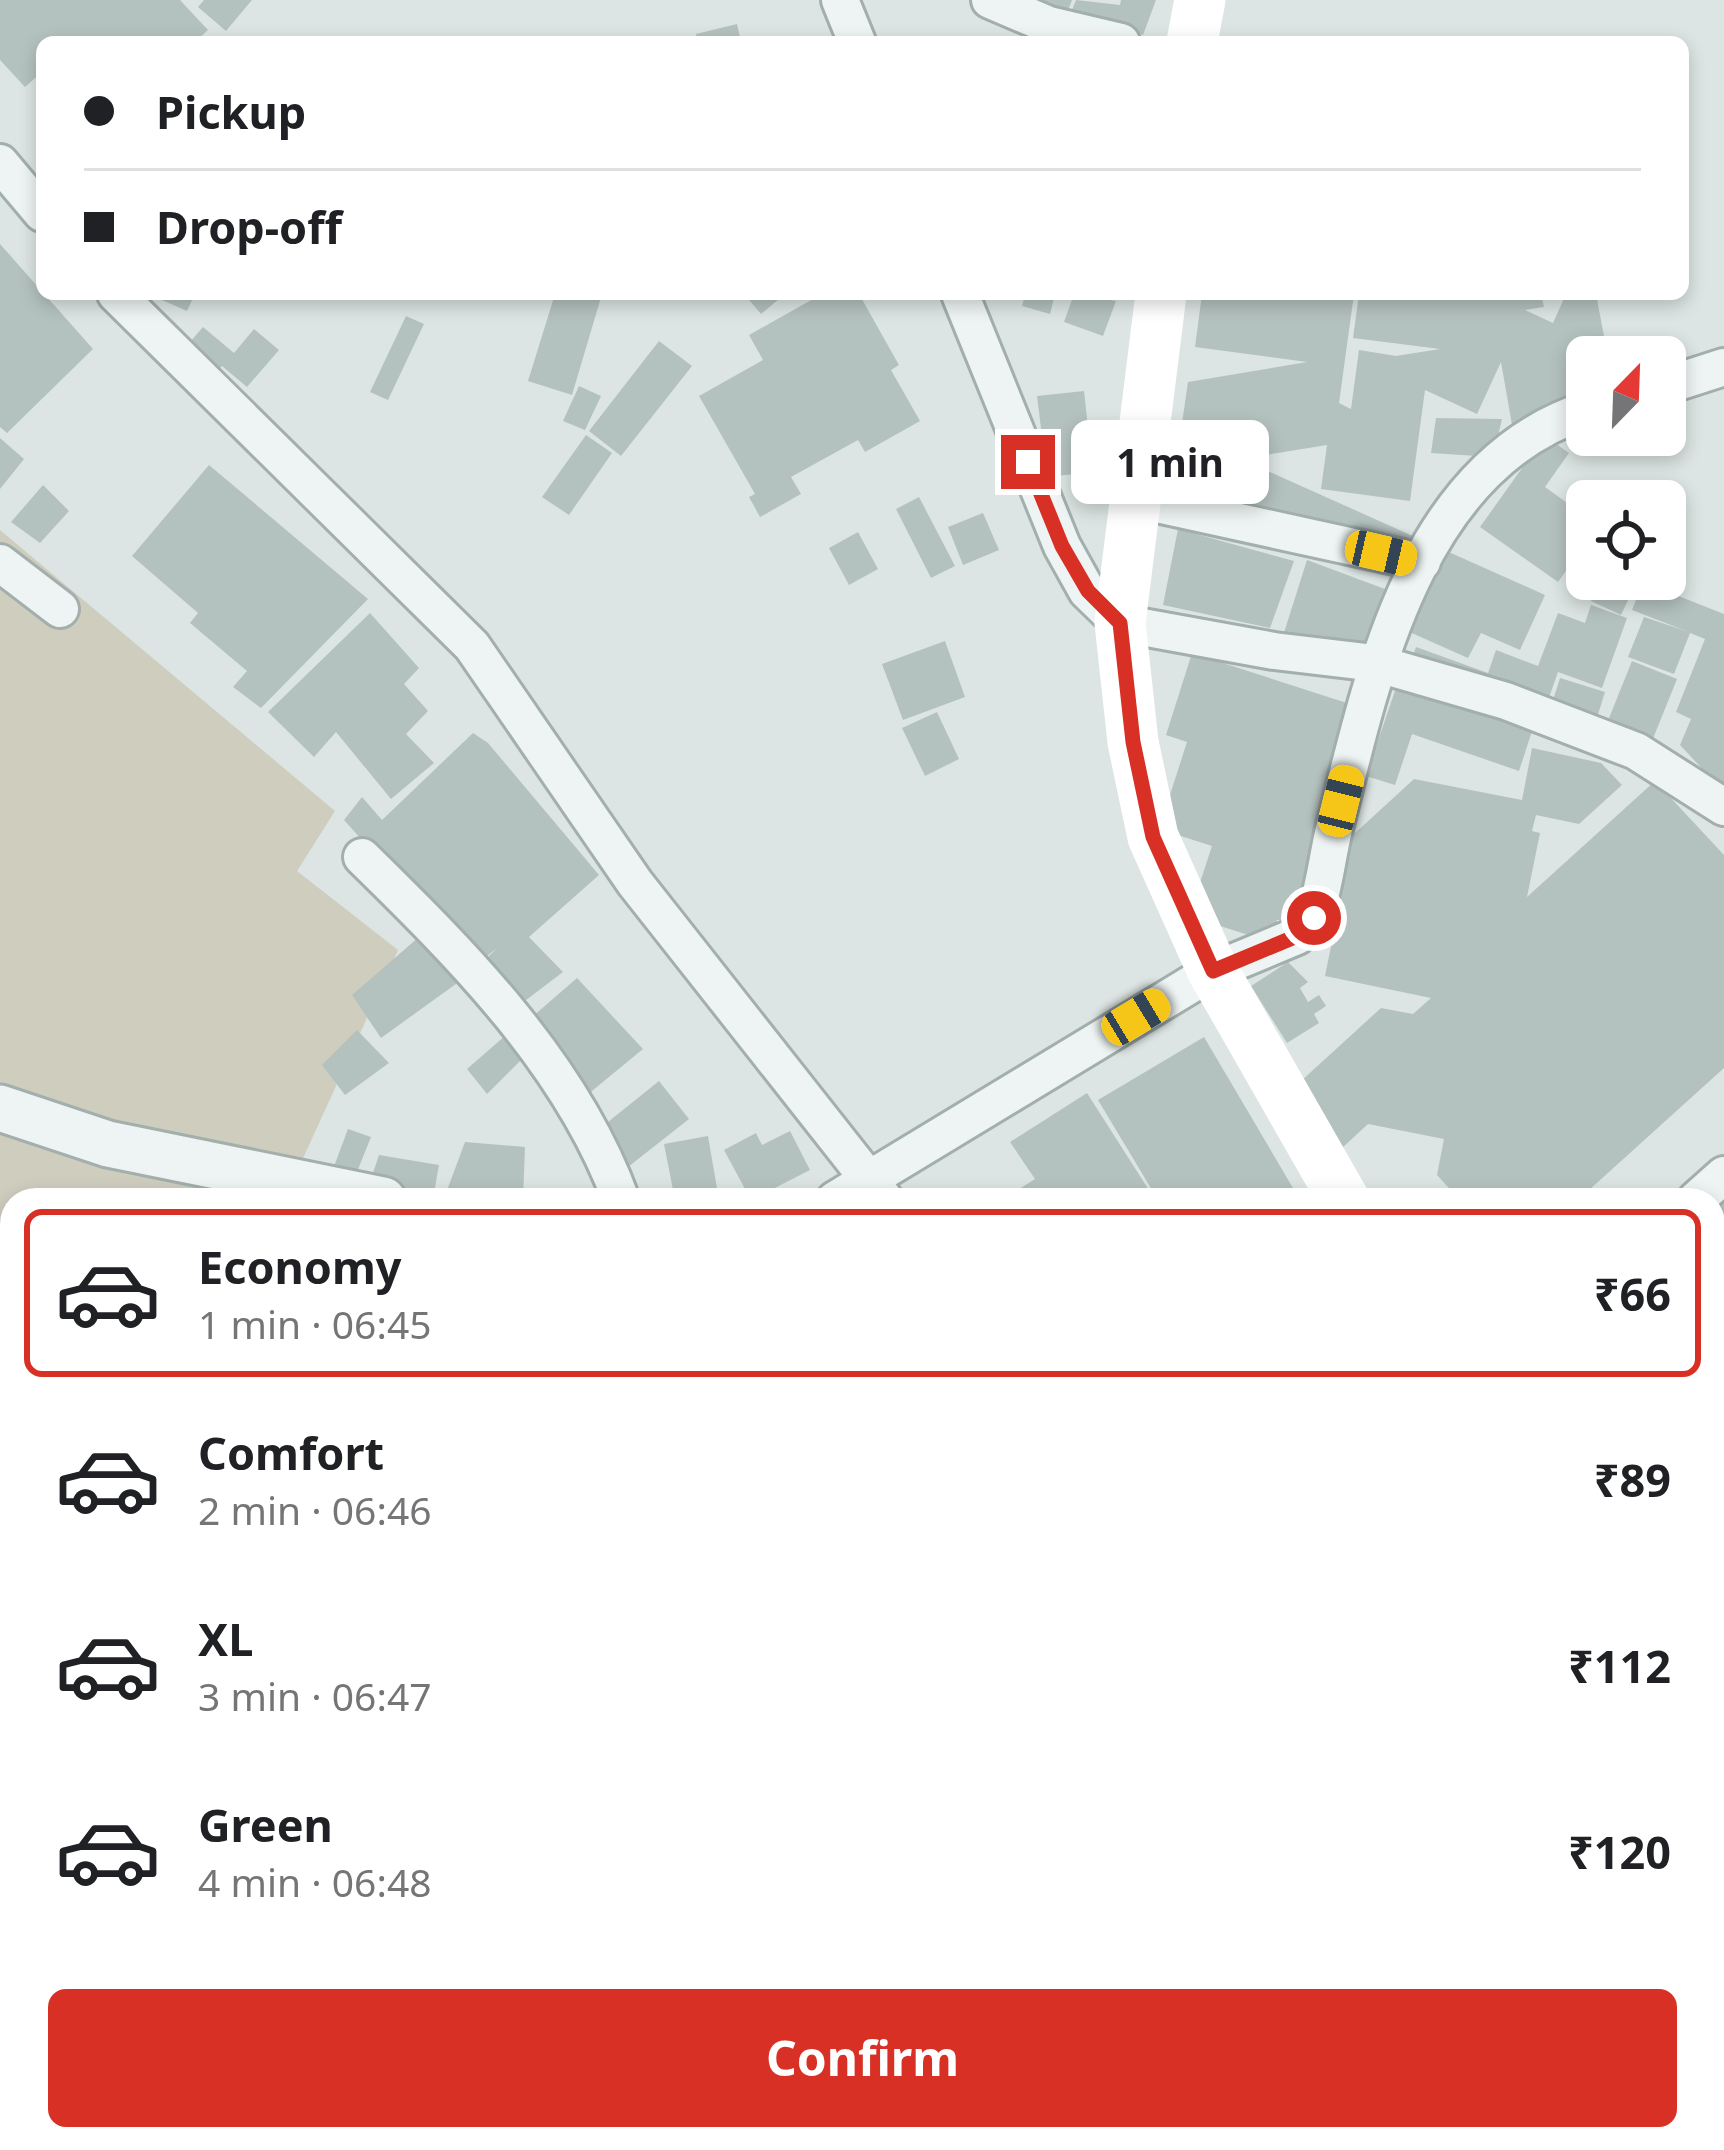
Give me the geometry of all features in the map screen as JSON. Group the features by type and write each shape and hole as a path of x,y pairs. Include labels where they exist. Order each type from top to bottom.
{"main road":[{"path":"1193,36 1200,0"},
{"path":"1160,300 1120,623 1133,742 1153,837 1213,971 1337,1188"}],"street":[{"path":"840,0 855,36"},
{"path":"990,0 1049,25 1096,36"},
{"path":"0,163 22,207"},
{"path":"122,300 472,646 635,884 876,1188 1213,971 1297,936 1314,918 1375,663 1422,562 1465,496 1512,449 1566,417"},
{"path":"962,300 1062,546 1088,591 1120,623 1274,652 1375,663 1505,701 1636,752 1724,807"},
{"path":"1686,379 1724,367"},
{"path":"1134,499 1422,562"},
{"path":"0,563 60,609"},
{"path":"362,857 486,982 592,1129 616,1188"},
{"path":"0,1108 108,1144 324,1188"}],"shaded area":[{"path":"0,530 335,811 297,871 398,950 289,1188 0,1188"}],"building":[{"path":"0,0 180,0 208,30 202,36 36,36 36,77 25,87 0,60"},
{"path":"204,0 252,0 226,31 198,7"},
{"path":"1040,0 1072,0 1068,11"},
{"path":"1076,0 1120,5 1121,0 1156,0 1143,35 1072,10"},
{"path":"737,24 740,36 696,36"},
{"path":"0,244 36,285 36,300 50,300 93,349 7,433 0,427"},
{"path":"162,300 192,300 187,311"},
{"path":"553,300 600,300 572,395 528,381"},
{"path":"749,300 778,300 761,314"},
{"path":"811,300 862,300 899,365 891,370 920,421 865,452 858,440 791,477 801,494 760,517 749,497 755,494 699,396 763,360 749,335"},
{"path":"1024,300 1054,300 1050,314 1022,306"},
{"path":"1072,300 1116,301 1103,336 1064,322"},
{"path":"1201,300 1353,300 1339,403 1351,409 1359,350 1396,356 1440,349 1353,338 1358,300 1542,300 1544,307 1525,310 1553,323 1563,300 1597,300 1604,336 1566,336 1566,407 1512,425 1501,362 1477,414 1425,390 1410,501 1321,489 1327,445 1241,459 1415,537 1410,550 1172,492 1188,382 1307,362 1195,347"},
{"path":"406,316 424,324 388,400 370,392"},
{"path":"203,327 234,353 254,329 279,350 247,387 222,366 214,374 184,349"},
{"path":"659,341 692,366 621,456 589,431"},
{"path":"579,386 601,396 585,430 563,421"},
{"path":"1084,391 1093,472 1047,477 1037,396"},
{"path":"1436,418 1502,419 1493,457 1431,453"},
{"path":"586,435 612,453 569,515 542,497"},
{"path":"1545,436 1566,451 1545,487 1566,502 1566,571 1558,582 1480,527"},
{"path":"0,438 24,459 0,489"},
{"path":"209,465 368,599 261,708 233,687 247,671 190,623 198,613 132,556"},
{"path":"43,485 69,511 40,543 11,522"},
{"path":"919,497 955,566 931,578 896,509"},
{"path":"983,513 999,550 963,565 948,527"},
{"path":"1178,529 1294,561 1270,628 1163,605"},
{"path":"858,532 878,569 849,585 829,548"},
{"path":"1442,549 1545,595 1520,650 1481,633 1468,658 1405,630"},
{"path":"1307,560 1401,595 1366,654 1282,639"},
{"path":"1686,599 1724,614 1724,792 1680,745 1691,719 1676,712 1705,639 1690,633 1674,674 1628,657 1644,617 1686,631 1632,610 1636,600"},
{"path":"1591,600 1628,600 1621,615"},
{"path":"1591,605 1627,618 1602,688 1558,672 1545,709 1409,667 1416,647 1488,673 1496,650 1538,666 1558,613 1585,623"},
{"path":"370,613 419,668 404,684 428,711 406,734 434,763 391,799 336,732 314,757 268,712"},
{"path":"945,641 965,697 903,720 882,664"},
{"path":"1192,653 1353,705 1298,921 1277,920 1270,942 1189,916 1212,846 1159,829 1187,742 1166,735"},
{"path":"1632,661 1677,679 1646,756 1601,738"},
{"path":"1560,678 1605,692 1595,724 1550,710"},
{"path":"1399,679 1534,725 1519,771 1412,734 1395,785 1366,776"},
{"path":"937,712 959,759 925,776 902,728"},
{"path":"473,733 488,743 599,875 529,937 563,972 513,1010 479,966 497,948 475,966 344,820 362,797 382,820"},
{"path":"1532,748 1601,763 1622,785 1579,824 1536,815 1532,831 1540,833 1527,897 1655,781 1724,855 1724,1068 1591,1188 1449,1188 1437,1175 1444,1139 1368,1124 1341,1149 1289,1092 1381,1008 1413,1014 1431,998 1325,976 1354,834 1414,779 1522,800"},
{"path":"427,930 467,976 381,1038 352,995"},
{"path":"1288,962 1308,982 1300,988 1308,1002 1319,995 1326,1006 1314,1014 1319,1023 1287,1043 1251,986"},
{"path":"577,978 643,1049 581,1100 524,1024"},
{"path":"357,1030 389,1063 345,1095 322,1065"},
{"path":"506,1035 523,1058 487,1094 467,1069"},
{"path":"1204,1037 1293,1188 1151,1188 1098,1100"},
{"path":"659,1081 689,1119 628,1167 598,1130"},
{"path":"1087,1093 1148,1188 1021,1188 1035,1179 1010,1142"},
{"path":"348,1129 371,1137 355,1177 333,1169"},
{"path":"790,1131 810,1170 775,1188 745,1188 724,1150 756,1133 762,1145"},
{"path":"708,1136 717,1188 673,1188 664,1144"},
{"path":"465,1142 525,1147 523,1188 448,1188"},
{"path":"379,1155 439,1165 435,1188 370,1182"}],"route":[{"path":"1028,462 1062,546 1088,591 1120,623 1133,742 1153,837 1213,971 1297,936 1314,918"}]}
